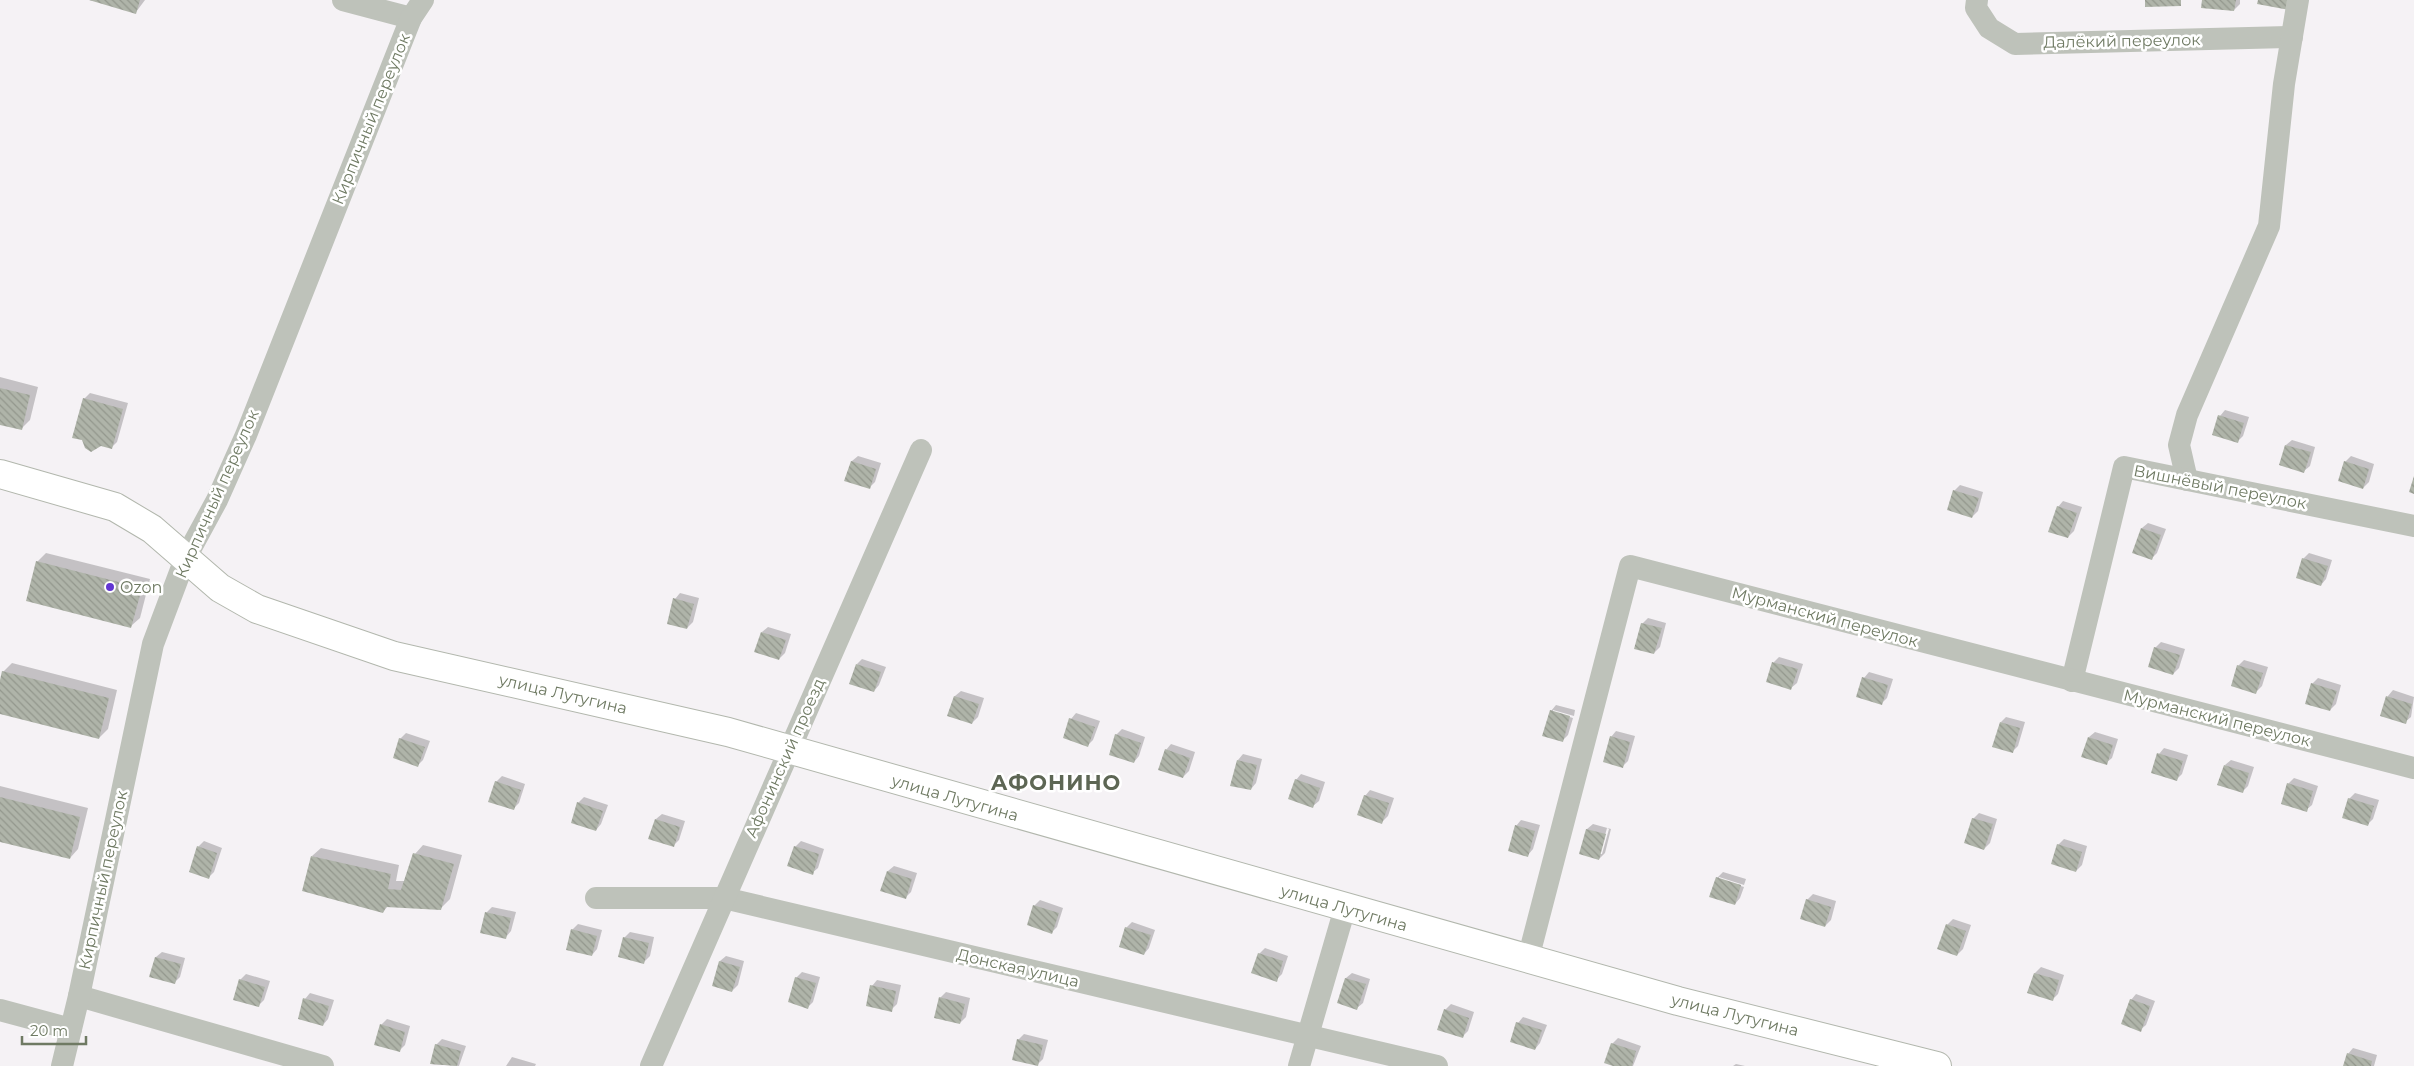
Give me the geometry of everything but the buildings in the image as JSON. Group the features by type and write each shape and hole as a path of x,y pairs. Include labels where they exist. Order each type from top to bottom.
{"main road":[{"name":"улица Лутугина","path":"0,474 115,507 152,529 185,560 220,588 257,609 394,656 728,732 788,751 1678,1001 1937,1066"}],"street":[{"path":"343,0 417,9"},
{"name":"Далёкий переулок","path":"1977,0 1976,8 1989,28 2015,44 2292,37"},
{"path":"2187,480 2179,445 2186,415 2268,226 2284,84 2298,0"},
{"name":"Кирпичный переулок","path":"62,1066 153,644 185,560 217,500 246,435 417,9"},
{"name":"Афонинский проезд","path":"650,1066 921,450"},
{"name":"Вишнёвый переулок","path":"2072,681 2124,467 2414,526"},
{"name":"Мурманский переулок","path":"1528,959 1630,566 2414,768"},
{"name":"Донская улица","path":"596,898 724,898 1307,1037 1437,1066"},
{"path":"1299,1066 1345,908"},
{"path":"78,996 323,1066"},
{"path":"0,1010 71,1029"}],"place":[{"name":"Ozon","path":"110,587"}],"district":[{"name":"АФОНИНО","path":"1056,782"}]}
